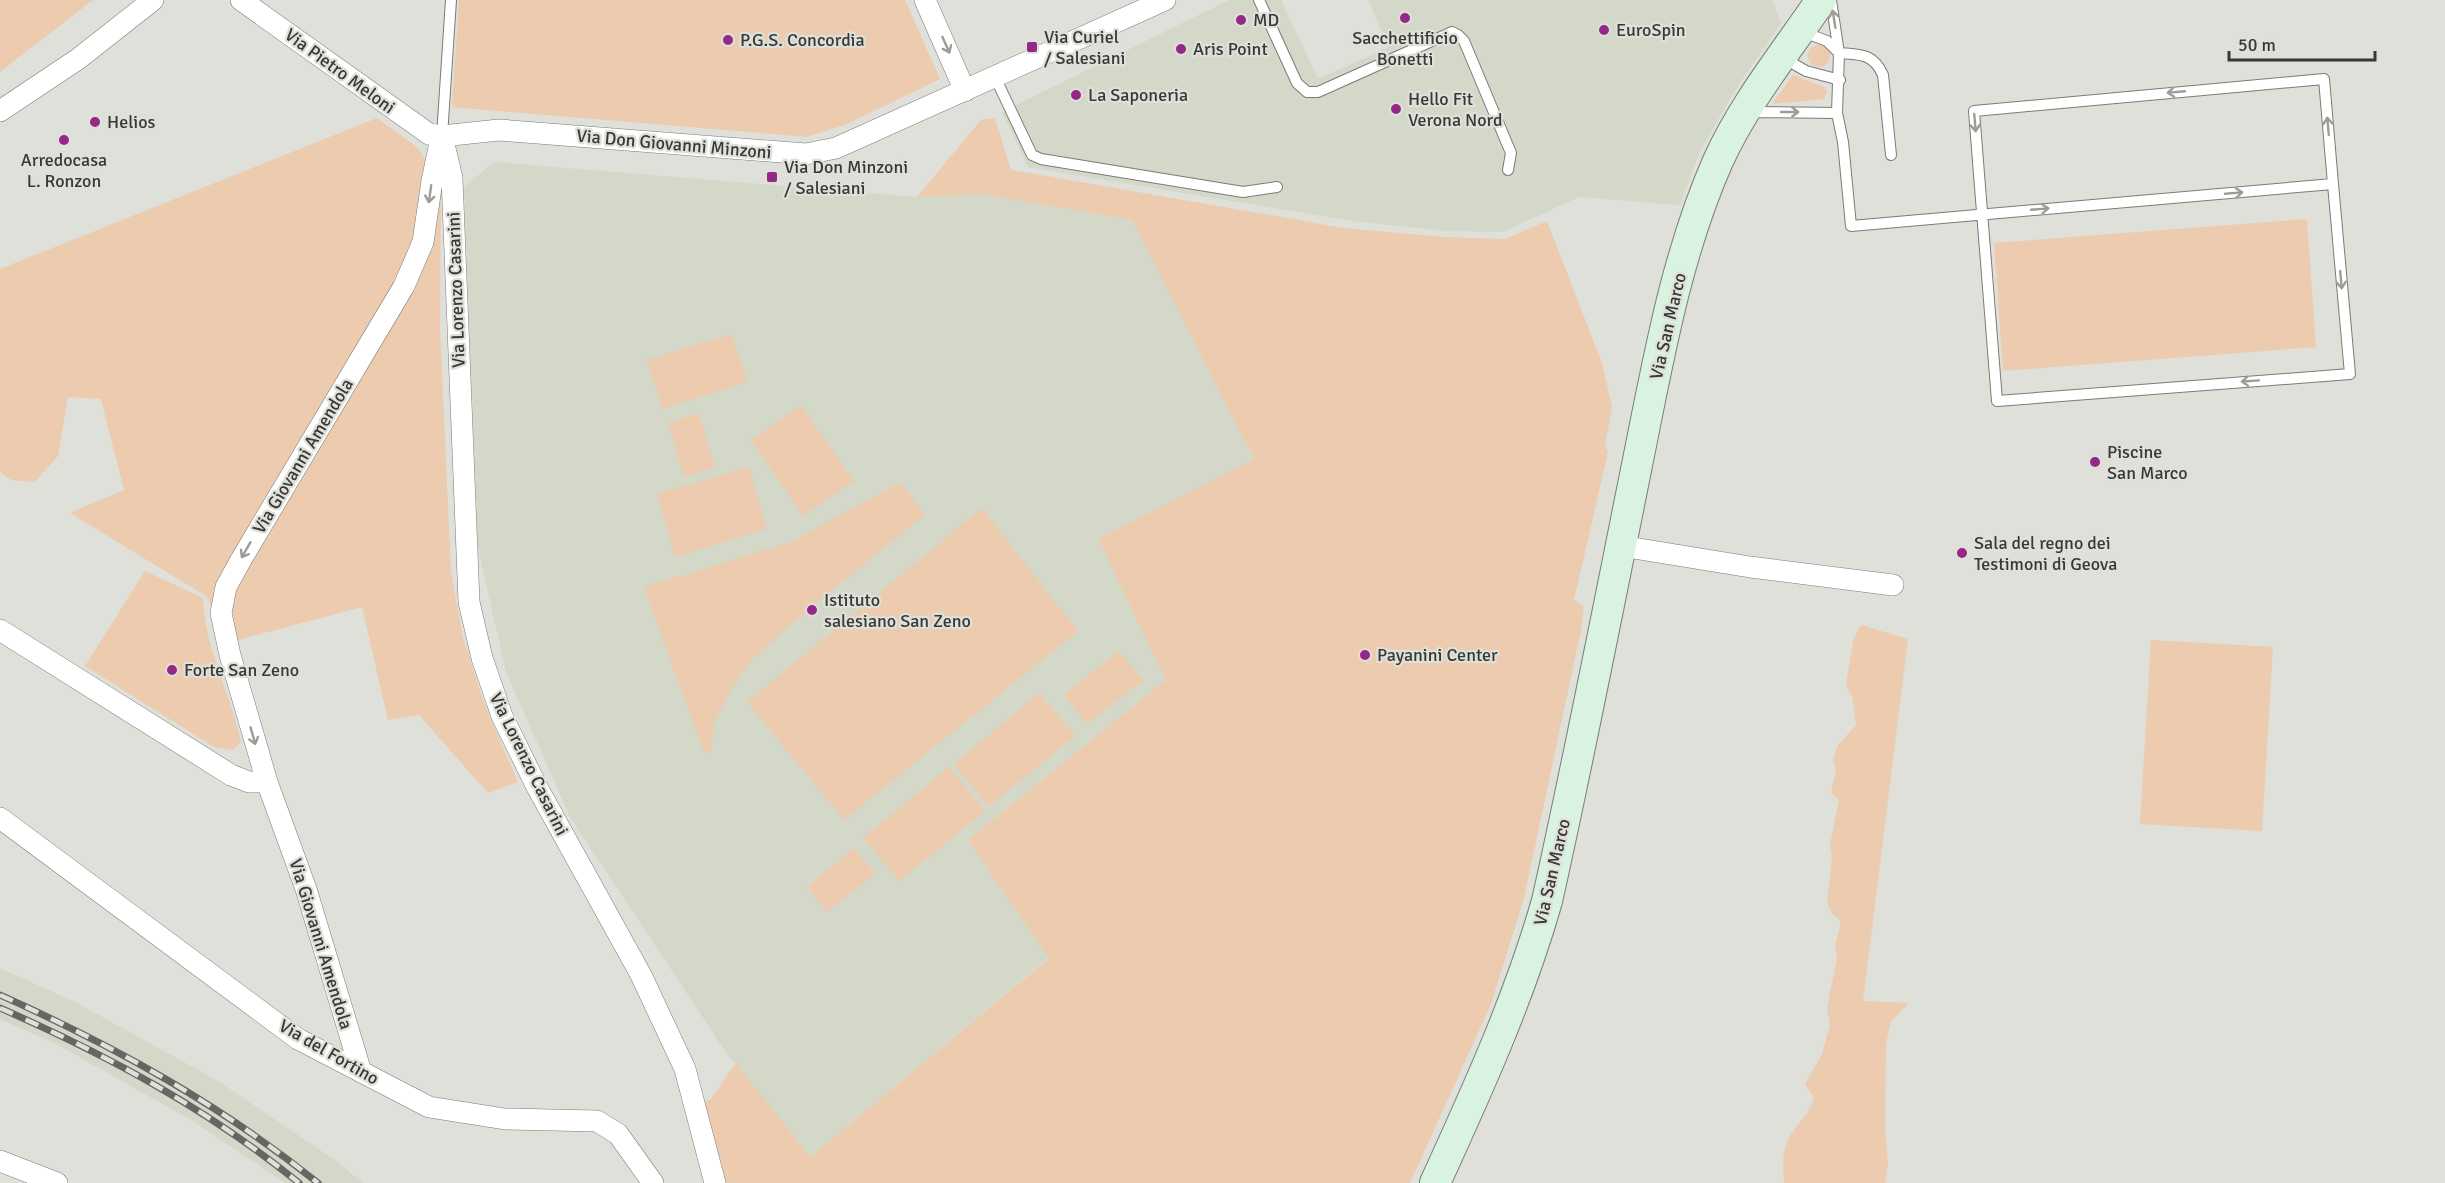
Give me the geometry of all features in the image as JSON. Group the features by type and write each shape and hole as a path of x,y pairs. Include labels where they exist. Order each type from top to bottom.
{"main road":[{"name":"Via San Marco","path":"1435,1183 1504,1028 1535,942 1556,861 1649,408 1690,237 1718,161 1743,116 1821,0"}],"street":[{"path":"0,111 78,59 153,0"},
{"name":"Via Pietro Meloni","path":"241,0 417,127 429,134 442,136"},
{"path":"925,0 965,90"},
{"name":"Via Don Giovanni Minzoni","path":"442,136 500,130 806,154 836,148 1165,0"},
{"name":"Via Giovanni Amendola","path":"361,1072 306,889 267,782 230,655 221,614 226,586 404,286 423,242 432,181 442,136"},
{"name":"Via Lorenzo Casarini","path":"442,136 452,178 469,602 482,658 502,716 537,788 641,975 685,1069 715,1183"},
{"path":"1621,546 1750,567 1893,585"},
{"path":"0,630 231,775 249,782 267,782"},
{"name":"Via del Fortino","path":"0,818 298,1039 429,1107 505,1119 597,1121 618,1134 653,1183"},
{"path":"0,1161 57,1183"}],"lane":[{"path":"442,136 451,0"},
{"path":"1259,0 1296,83 1307,92 1318,92 1452,32 1458,35 1464,41 1511,153 1508,170"},
{"path":"1831,0 1839,53 1840,80 1837,113 1843,142 1851,226 2333,184"},
{"path":"1840,80 1806,71 1792,63 1793,42 1811,35 1827,41 1839,53 1862,55 1871,58 1879,65 1883,75 1891,155"},
{"path":"995,77 1032,155 1041,159 1244,192 1277,187"},
{"path":"2324,79 2333,184 2350,374 1996,401 1974,111 2324,79"},
{"path":"1743,116 1758,112 1837,113"}],"shaded area":[{"path":"0,0 93,0 0,72"},
{"path":"459,0 905,0 940,79 847,124 807,137 452,107"},
{"path":"1229,0 1281,0 1318,79 1389,47 1368,0 1772,0 1781,23 1737,87 1700,151 1680,205 1579,197 1503,232 1447,231 1352,221 1028,167 1002,112"},
{"path":"1815,45 1823,45 1830,52 1830,60 1823,67 1815,67 1808,60 1808,52"},
{"path":"1793,75 1824,87 1827,91 1824,99 1772,104"},
{"path":"377,118 418,148 441,186 440,328 451,572 463,638 484,703 518,782 488,793 419,715 388,720 362,607 231,642 206,596 70,513 124,490 101,399 68,397 58,456 35,482 11,480 0,472 0,269"},
{"name":"Payanini Center","path":"995,118 1011,170 1344,228 1444,237 1505,239 1547,221 1602,363 1612,407 1605,446 1608,452 1574,600 1584,607 1581,630 1524,898 1491,1004 1410,1183 723,1183 702,1103 710,1100 736,1063 810,1157 1049,958 968,840 1166,680 1098,539 1254,459 1132,220 980,194 917,197 981,120"},
{"name":"Istituto salesiano San Zeno","path":"494,162 917,197 980,194 1132,220 1254,459 1098,539 1166,680 968,840 1049,957 810,1157 727,1054 570,817 506,672 478,548 464,187"},
{"path":"2307,219 2316,347 2003,371 1994,243"},
{"path":"732,334 747,382 662,409 647,360"},
{"path":"801,405 854,481 803,516 751,440"},
{"path":"699,413 715,467 684,477 668,423"},
{"path":"749,467 767,529 675,557 657,494"},
{"path":"901,482 925,515 797,619 755,657 732,687 714,724 711,752 704,753 644,587 791,542"},
{"path":"982,508 1078,631 844,820 747,702"},
{"path":"145,571 203,598 208,634 241,742 233,750 214,747 85,666"},
{"path":"1861,625 1908,639 1863,1001 1909,1003 1891,1021 1886,1044 1885,1131 1888,1164 1885,1183 1784,1183 1783,1159 1786,1144 1814,1098 1805,1084 1822,1054 1830,1025 1827,1008 1837,958 1835,947 1841,921 1833,915 1827,903 1832,858 1830,845 1839,800 1831,793 1836,770 1833,760 1838,745 1856,725 1852,697 1846,685 1853,640"},
{"path":"2151,640 2273,647 2262,831 2140,824"},
{"path":"1119,651 1144,680 1087,724 1064,695"},
{"path":"1039,693 1075,736 989,807 954,764"},
{"path":"949,767 985,811 899,881 863,838"},
{"path":"854,848 875,874 827,912 807,887"},
{"path":"0,968 77,1003 218,1081 332,1158 363,1183 285,1183 193,1121 56,1044 0,1019"}],"railway":[{"path":"0,995 84,1035 165,1079 243,1128 318,1183"},
{"path":"0,1008 156,1085 229,1131 299,1183"}],"place":[{"name":"Sacchettificio Bonetti","path":"1405,18"},
{"name":"MD","path":"1241,20"},
{"name":"EuroSpin","path":"1604,30"},
{"name":"P.G.S. Concordia","path":"728,40"},
{"name":"Via Curiel / Salesiani","path":"1032,47"},
{"name":"Aris Point","path":"1181,49"},
{"name":"La Saponeria","path":"1076,95"},
{"name":"Hello Fit Verona Nord","path":"1396,109"},
{"name":"Helios","path":"95,122"},
{"name":"Arredocasa L. Ronzon","path":"64,140"},
{"name":"Via Don Minzoni / Salesiani","path":"772,177"},
{"name":"Piscine San Marco","path":"2095,462"},
{"name":"Sala del regno dei Testimoni di Geova","path":"1962,553"},
{"name":"Istituto salesiano San Zeno","path":"812,610"},
{"name":"Payanini Center","path":"1365,655"},
{"name":"Forte San Zeno","path":"172,670"}]}
